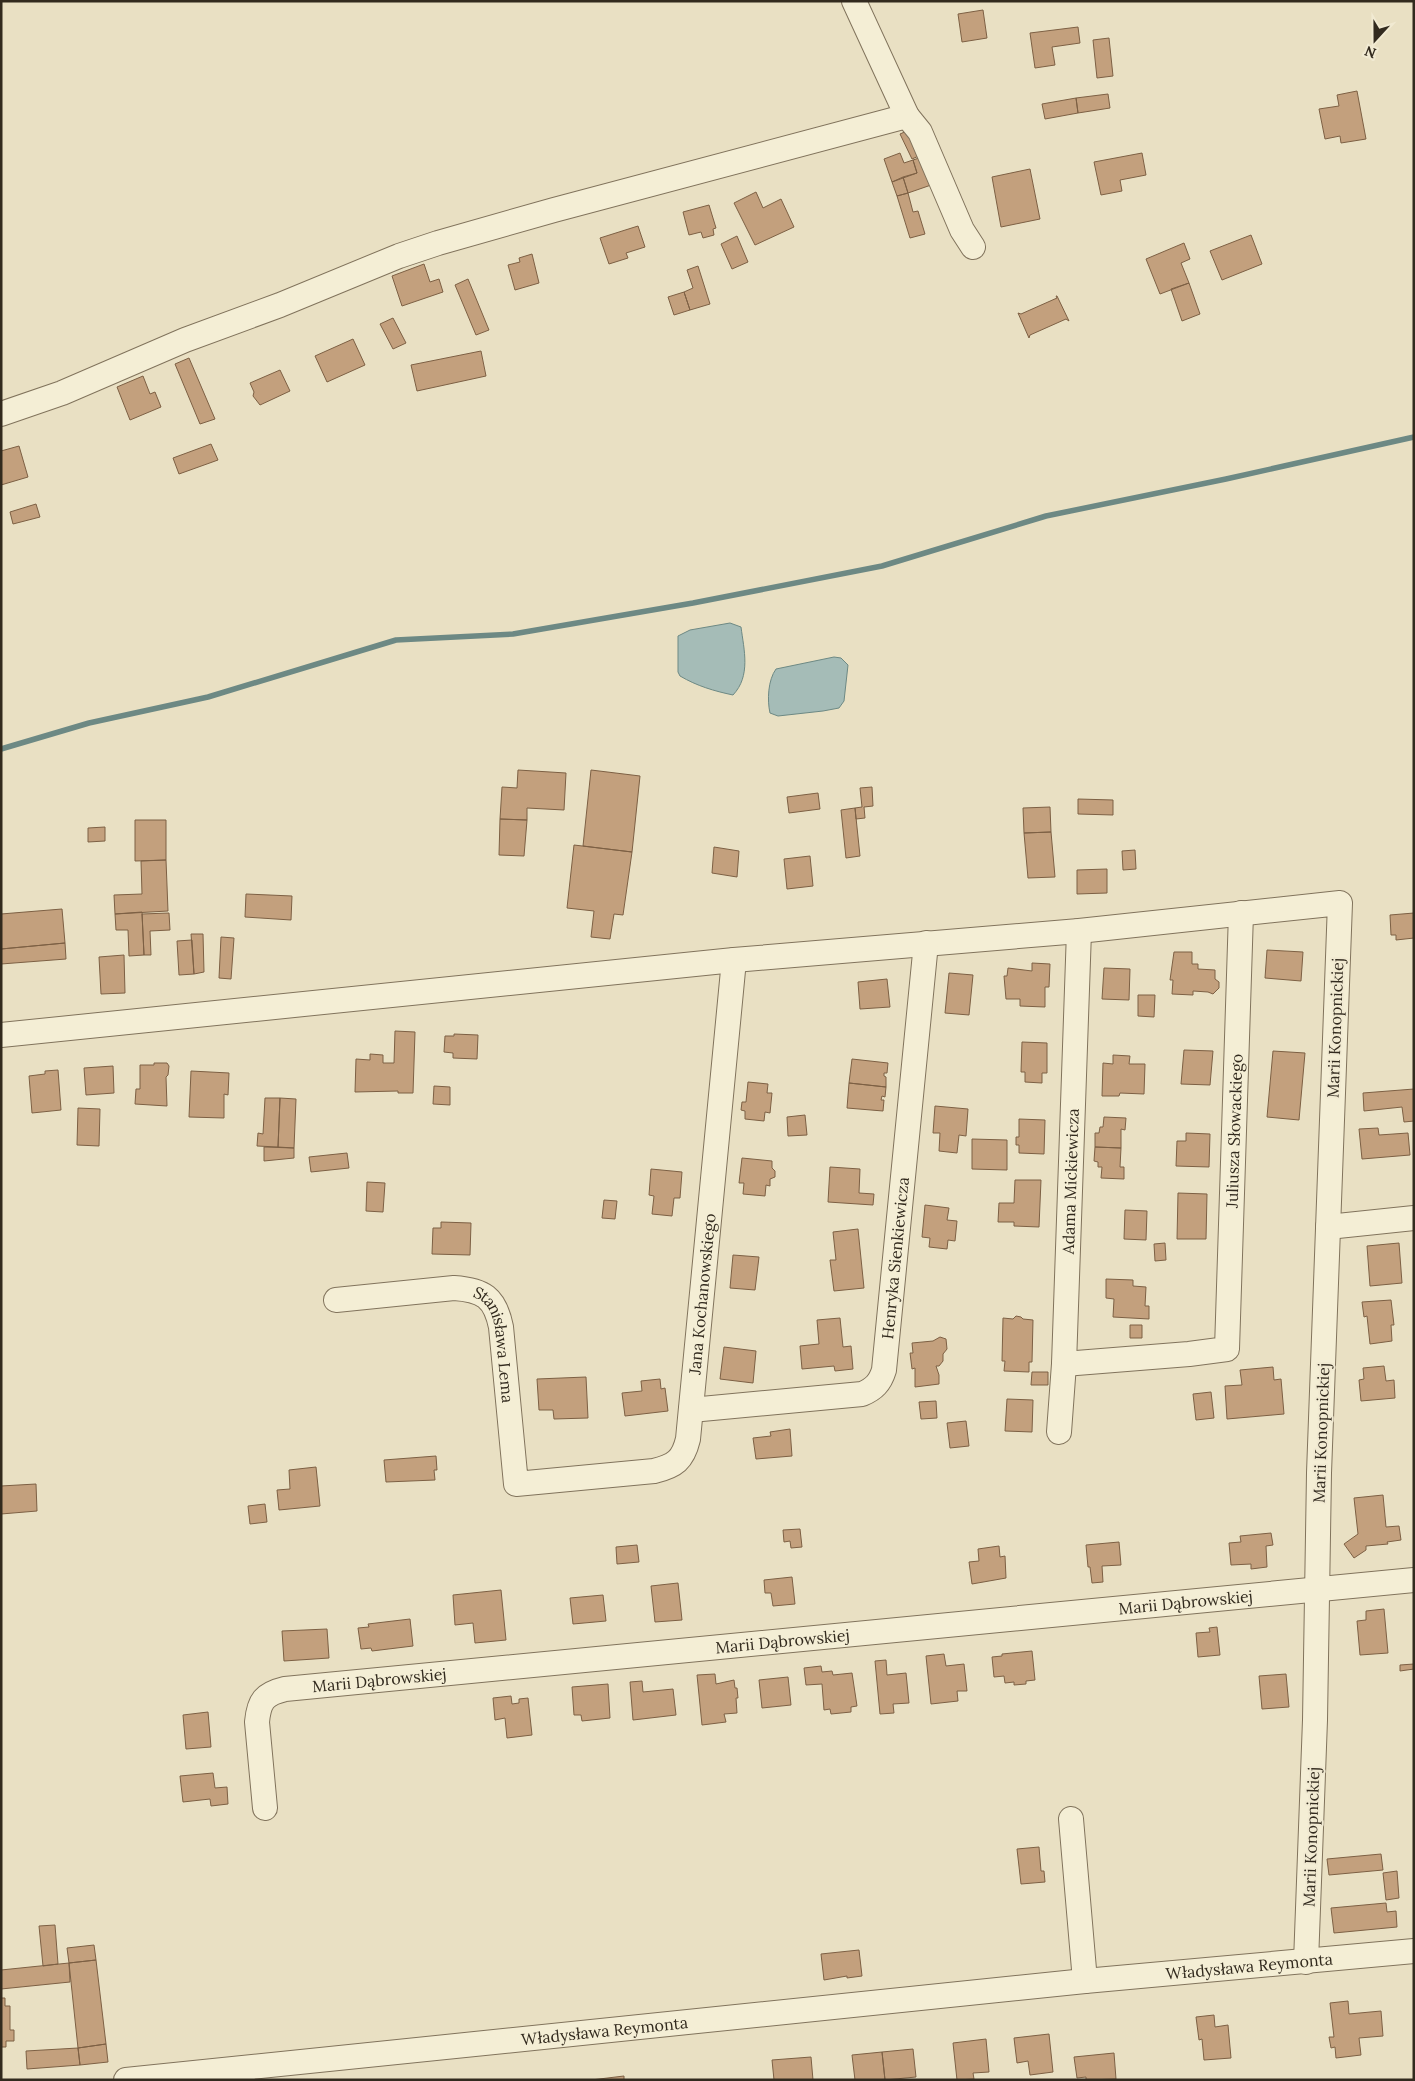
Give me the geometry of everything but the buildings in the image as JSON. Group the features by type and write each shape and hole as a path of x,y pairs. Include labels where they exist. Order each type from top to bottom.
{"street":[{"path":"854,1 907,116 920,132 928,148 962,230 974,247"},
{"path":"1,414 62,393 185,340 280,305 399,256 438,243 554,210 907,116"},
{"name":"Marii Konopnickiej","path":"1241,913 1340,903 1319,1472 1306,1962"},
{"path":"1,1035 734,960 926,942 1079,931 1241,913"},
{"name":"Juliusza Słowackiego","path":"1064,1364 1227,1349 1241,913"},
{"name":"Adama Mickiewicza","path":"1059,1432 1064,1364 1079,931"},
{"name":"Henryka Sienkiewicza","path":"691,1410 862,1394 872,1390 880,1381 884,1370 926,942"},
{"name":"Jana Kochanowskiego","path":"516,1484 654,1471 668,1468 678,1461 685,1450 691,1410 734,960"},
{"path":"1328,1227 1414,1218"},
{"name":"Stanisława Lema","path":"336,1300 454,1288 469,1289 482,1293 492,1301 498,1312 501,1327 516,1484"},
{"name":"Marii Dąbrowskiej","path":"265,1808 257,1722 258,1710 263,1699 271,1692 285,1689 1414,1580"},
{"path":"1071,1819 1084,1982"},
{"name":"Władysława Reymonta","path":"126,2080 1084,1982 1414,1951"}],"water":[{"path":"730,623 741,627 745,654 742,680 739,688 733,695 706,688 680,676 678,672 678,636 690,630"},
{"path":"834,657 841,658 848,665 844,701 839,708 778,716 770,713 769,690 771,679 776,669"}],"waterway":[{"path":"1,749 89,723 208,697 396,640 513,634 693,603 882,566 1046,516 1226,479 1414,437"}]}
